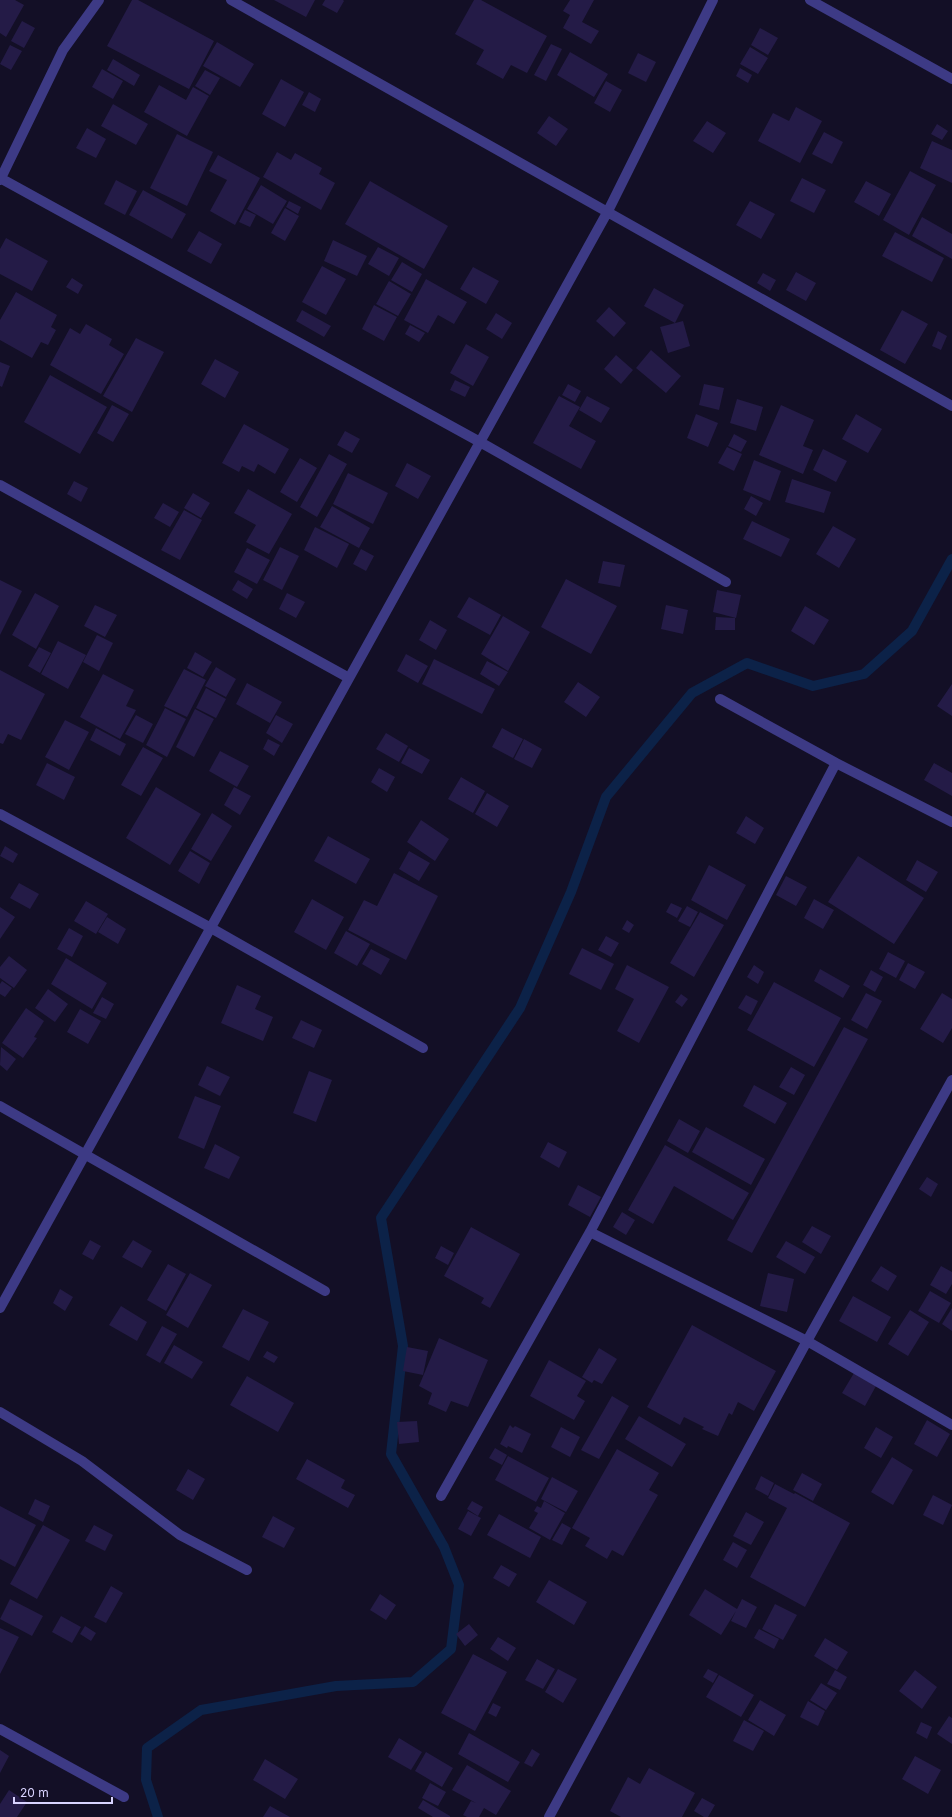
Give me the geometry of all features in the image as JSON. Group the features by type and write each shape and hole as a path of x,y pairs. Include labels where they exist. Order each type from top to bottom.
{"street":[{"path":"99,0 62,50 0,179 480,442 726,582"},
{"path":"231,0 952,406"},
{"path":"0,1308 608,211 713,0"},
{"path":"810,0 952,79"},
{"path":"0,485 349,678"},
{"path":"720,699 836,763 952,822"},
{"path":"441,1496 590,1232 836,763"},
{"path":"0,814 211,928 423,1048"},
{"path":"549,1817 807,1341 952,1080"},
{"path":"0,1106 324,1290"},
{"path":"590,1232 807,1341 952,1425"},
{"path":"0,1412 82,1461 180,1535 247,1570"},
{"path":"0,1729 124,1797"}],"building":[{"path":"0,0 15,0 24,5 6,37 0,33"},
{"path":"132,0 138,0 214,41 189,89 107,46"},
{"path":"274,0 315,0 306,17"},
{"path":"325,0 344,1 337,13 322,5"},
{"path":"474,0 481,0 547,36 527,73 511,65 503,79 476,64 484,50 455,34"},
{"path":"570,0 594,0 582,22 599,31 591,44 563,28 570,15 563,11"},
{"path":"22,21 35,28 24,48 11,41"},
{"path":"760,28 778,38 768,55 751,45"},
{"path":"217,42 254,64 240,87 203,66"},
{"path":"551,44 562,49 546,81 534,75"},
{"path":"10,45 22,51 11,70 0,64"},
{"path":"750,47 768,58 758,74 740,64"},
{"path":"570,52 608,74 594,97 557,75"},
{"path":"638,53 656,62 646,82 628,73"},
{"path":"113,59 140,75 134,86 107,70"},
{"path":"740,68 752,75 748,83 736,76"},
{"path":"102,69 123,81 113,99 92,87"},
{"path":"205,70 220,78 210,95 195,86"},
{"path":"281,79 304,92 285,127 262,114"},
{"path":"606,81 622,90 610,112 594,103"},
{"path":"159,85 186,100 193,87 209,96 187,136 144,112"},
{"path":"309,92 321,99 315,112 302,105"},
{"path":"113,104 148,124 136,145 101,126"},
{"path":"796,107 822,121 800,163 758,141 773,113 789,121"},
{"path":"549,116 568,129 556,146 537,133"},
{"path":"707,121 726,133 713,153 693,141"},
{"path":"937,124 948,131 942,140 931,134"},
{"path":"87,128 106,139 96,158 76,148"},
{"path":"824,132 843,142 832,164 812,154"},
{"path":"177,134 213,152 187,206 150,188"},
{"path":"932,141 952,150 952,183 920,168"},
{"path":"277,152 291,160 295,153 322,168 319,174 335,183 321,210 263,177"},
{"path":"218,155 260,178 235,225 210,211 227,180 209,171"},
{"path":"910,171 936,185 909,235 883,220"},
{"path":"802,178 826,190 814,213 790,201"},
{"path":"116,180 137,191 125,215 104,204"},
{"path":"370,181 448,226 424,269 345,224"},
{"path":"866,181 891,194 879,216 854,202"},
{"path":"261,185 287,201 273,224 247,209"},
{"path":"143,190 186,214 172,239 129,215"},
{"path":"289,201 301,207 298,214 286,207"},
{"path":"750,201 775,214 761,239 736,225"},
{"path":"285,208 299,216 285,241 271,233"},
{"path":"245,210 256,215 250,227 239,222"},
{"path":"922,217 952,234 952,259 912,236"},
{"path":"199,231 222,244 211,264 187,251"},
{"path":"895,232 944,258 932,282 882,256"},
{"path":"6,238 48,261 32,291 0,274 0,249"},
{"path":"333,240 367,256 357,276 324,261"},
{"path":"378,247 399,258 389,276 368,264"},
{"path":"402,262 422,274 412,292 391,280"},
{"path":"322,266 346,279 326,315 302,302"},
{"path":"473,267 499,281 486,304 460,289"},
{"path":"796,272 816,283 806,301 786,290"},
{"path":"763,273 776,280 770,291 757,283"},
{"path":"72,278 83,285 78,294 66,287"},
{"path":"426,279 467,302 454,324 438,315 428,333 404,320"},
{"path":"389,281 411,294 398,316 376,304"},
{"path":"654,288 684,305 675,323 644,306"},
{"path":"16,292 57,315 51,327 56,330 48,345 41,342 32,358 0,340 0,320"},
{"path":"374,305 397,317 384,341 362,329"},
{"path":"609,307 626,323 614,337 596,321"},
{"path":"302,310 331,326 324,337 296,321"},
{"path":"902,310 928,324 905,364 880,350"},
{"path":"496,313 512,323 502,339 486,329"},
{"path":"683,321 690,346 668,353 660,327"},
{"path":"86,324 112,339 109,345 124,354 101,394 50,365 70,328 80,334"},
{"path":"410,325 425,333 419,342 405,334"},
{"path":"938,331 947,336 941,350 932,346"},
{"path":"136,338 164,352 132,412 103,396"},
{"path":"466,344 489,357 473,386 450,373"},
{"path":"651,350 681,376 666,393 636,368"},
{"path":"616,355 633,370 621,384 604,369"},
{"path":"215,359 239,372 225,398 201,384"},
{"path":"0,362 10,366 2,387 0,386"},
{"path":"50,375 107,407 80,454 24,422"},
{"path":"455,380 470,387 465,397 450,390"},
{"path":"568,384 581,391 575,402 562,395"},
{"path":"704,384 724,388 719,410 699,405"},
{"path":"559,396 580,407 569,426 596,441 581,469 533,443"},
{"path":"587,396 610,408 601,423 579,410"},
{"path":"737,399 763,407 756,431 730,423"},
{"path":"112,405 129,414 113,442 97,433"},
{"path":"781,405 814,420 803,446 813,450 803,474 759,455"},
{"path":"696,414 718,423 708,447 687,438"},
{"path":"856,414 882,429 868,453 842,439"},
{"path":"244,424 289,449 275,474 258,464 254,472 242,466 239,472 222,463"},
{"path":"345,431 360,439 352,453 337,445"},
{"path":"734,434 747,441 741,452 728,446"},
{"path":"727,447 742,454 734,471 718,463"},
{"path":"823,449 847,461 836,482 813,470"},
{"path":"329,454 347,464 317,517 300,507"},
{"path":"300,458 317,468 297,502 280,492"},
{"path":"754,460 781,471 770,501 743,490"},
{"path":"407,463 431,476 418,499 395,486"},
{"path":"348,473 388,493 373,524 333,504"},
{"path":"792,479 831,492 824,513 785,502"},
{"path":"74,481 88,488 81,502 67,494"},
{"path":"248,489 292,514 269,554 246,542 256,525 234,513"},
{"path":"193,493 210,503 201,518 184,508"},
{"path":"751,496 763,503 756,516 744,509"},
{"path":"163,503 179,512 170,527 154,518"},
{"path":"332,506 370,528 359,548 320,527"},
{"path":"184,510 202,520 180,560 161,550"},
{"path":"752,521 790,539 781,557 743,539"},
{"path":"833,526 856,539 839,568 816,554"},
{"path":"315,527 349,544 337,568 304,550"},
{"path":"280,547 299,556 282,590 263,580"},
{"path":"247,548 270,560 257,584 234,572"},
{"path":"361,549 374,556 366,571 353,564"},
{"path":"603,561 625,565 620,587 598,583"},
{"path":"566,579 617,606 591,654 541,627"},
{"path":"0,580 22,591 0,635"},
{"path":"238,580 253,589 247,599 232,590"},
{"path":"717,590 741,595 736,618 713,612"},
{"path":"35,593 59,606 36,649 12,635"},
{"path":"287,593 305,602 296,618 279,609"},
{"path":"469,597 501,615 490,635 457,617"},
{"path":"95,605 117,615 105,637 84,626"},
{"path":"666,605 688,610 683,634 661,629"},
{"path":"805,606 829,620 814,645 791,631"},
{"path":"503,616 530,632 508,671 481,654"},
{"path":"716,617 735,618 735,630 715,630"},
{"path":"430,620 447,630 436,650 419,640"},
{"path":"97,635 113,643 99,671 83,662"},
{"path":"58,641 86,655 68,689 41,674"},
{"path":"39,647 51,653 40,673 28,666"},
{"path":"195,652 212,662 203,677 187,668"},
{"path":"406,654 428,666 418,683 397,671"},
{"path":"434,659 495,689 482,714 422,684"},
{"path":"487,661 508,672 499,686 480,674"},
{"path":"216,667 236,679 226,697 205,686"},
{"path":"184,669 206,680 187,717 164,706"},
{"path":"0,670 45,694 21,740 8,734 3,744 0,743"},
{"path":"103,674 134,690 126,706 136,710 120,739 80,717"},
{"path":"578,682 600,697 586,717 564,702"},
{"path":"247,683 282,702 270,723 236,704"},
{"path":"952,684 952,716 937,706"},
{"path":"206,688 226,699 216,718 196,708"},
{"path":"165,708 186,719 167,757 146,745"},
{"path":"195,709 214,719 194,757 176,747"},
{"path":"136,715 153,724 143,743 125,734"},
{"path":"276,715 293,724 282,743 266,733"},
{"path":"65,720 89,732 69,770 45,757"},
{"path":"96,728 126,744 120,756 90,740"},
{"path":"502,728 523,739 513,758 492,747"},
{"path":"386,733 408,746 399,762 376,749"},
{"path":"268,739 280,745 274,756 263,749"},
{"path":"524,739 542,749 532,768 514,759"},
{"path":"143,747 163,758 141,796 121,785"},
{"path":"409,748 430,760 422,774 401,763"},
{"path":"220,751 249,766 237,787 209,771"},
{"path":"47,763 75,777 64,800 36,785"},
{"path":"934,763 952,773 952,796 924,780"},
{"path":"379,768 395,777 387,792 371,782"},
{"path":"461,777 485,791 473,813 448,799"},
{"path":"156,787 201,814 170,865 126,838"},
{"path":"234,787 251,796 240,815 224,805"},
{"path":"487,793 509,806 497,827 475,814"},
{"path":"212,813 232,826 211,861 191,849"},
{"path":"746,816 764,828 755,844 736,833"},
{"path":"421,820 449,839 435,861 407,842"},
{"path":"328,836 370,859 356,884 314,861"},
{"path":"5,846 18,854 13,863 0,856"},
{"path":"190,851 210,863 199,884 178,871"},
{"path":"409,851 430,863 419,881 399,869"},
{"path":"858,856 924,898 894,944 828,902"},
{"path":"917,860 938,872 926,892 906,880"},
{"path":"709,865 746,885 727,920 691,900"},
{"path":"394,873 438,896 406,960 348,930 364,900 377,906"},
{"path":"786,876 807,887 796,906 776,895"},
{"path":"19,883 39,894 30,909 10,898"},
{"path":"312,899 344,917 326,950 294,932"},
{"path":"814,899 834,910 823,929 804,918"},
{"path":"86,901 108,914 96,934 74,921"},
{"path":"671,903 682,908 677,918 666,912"},
{"path":"687,906 698,912 690,927 678,921"},
{"path":"0,907 15,917 0,939"},
{"path":"700,912 724,925 694,977 670,963"},
{"path":"107,917 126,929 118,944 98,932"},
{"path":"627,920 634,925 629,933 622,929"},
{"path":"69,928 83,936 72,957 57,949"},
{"path":"346,931 370,944 357,966 334,953"},
{"path":"606,936 619,943 611,957 598,950"},
{"path":"582,948 614,964 601,990 569,974"},
{"path":"371,949 390,959 381,975 362,964"},
{"path":"888,952 905,961 896,978 879,969"},
{"path":"9,956 27,970 14,988 0,978 0,967"},
{"path":"66,958 107,983 92,1009 51,984"},
{"path":"908,963 925,972 915,989 899,980"},
{"path":"627,965 669,987 639,1043 617,1031 634,999 615,989"},
{"path":"754,965 764,972 758,984 747,977"},
{"path":"820,969 850,986 843,998 814,981"},
{"path":"871,970 883,977 875,992 863,985"},
{"path":"2,981 12,988 5,997 0,994 0,984"},
{"path":"774,982 841,1018 814,1067 747,1030"},
{"path":"237,985 261,996 255,1009 273,1017 263,1041 221,1023"},
{"path":"48,989 68,1004 55,1022 35,1008"},
{"path":"866,993 882,1001 867,1029 851,1020"},
{"path":"942,993 952,999 952,1028 943,1043 920,1029"},
{"path":"681,994 688,999 682,1007 675,1002"},
{"path":"746,995 758,1001 751,1015 738,1008"},
{"path":"102,997 114,1004 106,1019 93,1013"},
{"path":"26,1008 44,1021 34,1037 37,1038 23,1058 2,1043"},
{"path":"80,1009 101,1021 88,1044 67,1032"},
{"path":"301,1020 322,1030 314,1048 292,1038"},
{"path":"844,1027 868,1039 752,1253 727,1240"},
{"path":"1,1047 16,1059 7,1071 0,1065"},
{"path":"207,1066 230,1077 220,1096 198,1085"},
{"path":"791,1067 805,1075 794,1095 779,1087"},
{"path":"309,1071 332,1080 316,1122 293,1113"},
{"path":"754,1085 787,1103 775,1124 743,1106"},
{"path":"195,1096 221,1106 204,1149 178,1138"},
{"path":"679,1119 700,1131 688,1153 667,1141"},
{"path":"706,1127 765,1159 751,1185 692,1152"},
{"path":"548,1142 567,1152 559,1168 540,1157"},
{"path":"215,1144 240,1157 229,1179 204,1168"},
{"path":"665,1145 749,1193 733,1220 674,1186 653,1224 628,1210"},
{"path":"927,1177 938,1184 931,1197 919,1189"},
{"path":"578,1185 601,1197 590,1217 568,1205"},
{"path":"622,1212 635,1220 626,1235 613,1227"},
{"path":"812,1226 831,1236 821,1254 802,1242"},
{"path":"471,1227 520,1254 490,1308 481,1303 484,1298 444,1276"},
{"path":"90,1240 101,1246 93,1260 82,1254"},
{"path":"133,1240 152,1251 142,1268 122,1257"},
{"path":"786,1241 815,1257 805,1274 776,1257"},
{"path":"441,1246 454,1253 448,1265 435,1258"},
{"path":"168,1264 186,1274 166,1311 147,1300"},
{"path":"881,1266 897,1276 888,1291 871,1281"},
{"path":"941,1266 952,1272 952,1284 946,1294 930,1285"},
{"path":"190,1273 212,1285 188,1328 166,1315"},
{"path":"768,1273 794,1279 787,1312 760,1306"},
{"path":"60,1289 73,1297 65,1311 53,1303"},
{"path":"930,1291 951,1303 939,1323 918,1311"},
{"path":"853,1296 891,1317 877,1342 839,1321"},
{"path":"121,1306 147,1322 137,1341 109,1325"},
{"path":"952,1308 952,1331 942,1324"},
{"path":"243,1309 269,1322 249,1361 222,1347"},
{"path":"910,1310 929,1322 908,1356 888,1344"},
{"path":"692,1325 776,1371 754,1411 738,1402 732,1415 729,1413 718,1436 702,1429 704,1427 684,1417 680,1425 647,1407"},
{"path":"162,1326 177,1334 160,1363 146,1355"},
{"path":"439,1338 488,1360 468,1407 451,1401 446,1412 428,1404 432,1393 419,1386"},
{"path":"174,1345 203,1362 192,1379 164,1363"},
{"path":"407,1347 428,1351 423,1375 403,1371"},
{"path":"599,1348 617,1359 602,1384 594,1380 592,1383 582,1377"},
{"path":"267,1351 278,1357 274,1363 263,1357"},
{"path":"549,1360 586,1381 577,1396 585,1401 574,1420 530,1396"},
{"path":"854,1373 876,1386 865,1406 842,1393"},
{"path":"247,1376 294,1403 278,1432 230,1405"},
{"path":"612,1396 629,1406 599,1459 581,1450"},
{"path":"639,1416 686,1444 672,1467 625,1439"},
{"path":"927,1420 950,1434 937,1457 914,1444"},
{"path":"417,1421 419,1442 399,1444 397,1422"},
{"path":"510,1425 513,1428 515,1426 531,1434 522,1453 500,1444"},
{"path":"561,1427 580,1437 570,1457 551,1447"},
{"path":"876,1427 893,1437 881,1458 864,1448"},
{"path":"495,1448 507,1455 502,1465 489,1458"},
{"path":"617,1449 659,1473 649,1490 658,1495 623,1556 612,1550 607,1559 585,1546 590,1538 572,1528"},
{"path":"508,1456 549,1478 536,1502 495,1480"},
{"path":"892,1457 913,1470 893,1505 871,1492"},
{"path":"307,1459 345,1480 341,1488 355,1495 348,1508 296,1479"},
{"path":"188,1469 205,1479 193,1500 176,1490"},
{"path":"802,1473 822,1484 813,1501 793,1490"},
{"path":"761,1476 774,1483 768,1496 755,1489"},
{"path":"552,1477 578,1491 566,1512 541,1499"},
{"path":"775,1484 794,1494 795,1493 850,1523 805,1607 750,1577 787,1508 768,1498"},
{"path":"933,1495 952,1505 943,1525 923,1515"},
{"path":"35,1499 50,1506 43,1522 28,1514"},
{"path":"472,1501 483,1507 478,1516 467,1509"},
{"path":"544,1501 565,1513 550,1540 529,1528 538,1513 534,1511 537,1506 541,1508"},
{"path":"0,1506 36,1525 15,1567 0,1559"},
{"path":"468,1511 481,1518 471,1536 458,1529"},
{"path":"746,1512 764,1522 751,1545 733,1536"},
{"path":"499,1514 541,1537 530,1558 487,1535"},
{"path":"273,1516 295,1528 284,1548 262,1537"},
{"path":"562,1523 571,1528 562,1545 552,1540"},
{"path":"43,1525 70,1540 37,1599 10,1584"},
{"path":"94,1525 113,1535 105,1551 85,1541"},
{"path":"733,1542 747,1550 737,1568 723,1560"},
{"path":"501,1565 517,1574 509,1587 493,1578"},
{"path":"549,1580 587,1602 574,1625 536,1602"},
{"path":"111,1586 123,1593 106,1623 94,1617"},
{"path":"705,1589 737,1609 742,1599 757,1607 746,1628 731,1621 736,1611 721,1635 689,1615"},
{"path":"380,1594 396,1605 386,1620 370,1610"},
{"path":"10,1599 43,1616 32,1636 0,1619"},
{"path":"775,1604 797,1615 783,1640 762,1629"},
{"path":"61,1616 81,1627 72,1643 52,1632"},
{"path":"469,1624 478,1635 465,1646 456,1634"},
{"path":"85,1626 96,1633 91,1641 80,1634"},
{"path":"0,1628 19,1637 0,1674"},
{"path":"759,1629 779,1639 774,1649 754,1638"},
{"path":"498,1637 516,1648 508,1661 490,1649"},
{"path":"825,1638 848,1652 837,1670 814,1656"},
{"path":"473,1654 507,1672 475,1731 441,1713"},
{"path":"537,1659 555,1669 543,1689 525,1680"},
{"path":"558,1669 577,1679 563,1703 545,1692"},
{"path":"708,1669 718,1674 713,1683 703,1677"},
{"path":"835,1670 847,1677 840,1690 827,1684"},
{"path":"915,1670 937,1687 922,1709 899,1691"},
{"path":"719,1675 754,1695 741,1717 706,1697"},
{"path":"821,1683 837,1693 826,1710 810,1700"},
{"path":"760,1700 786,1715 774,1736 748,1720"},
{"path":"808,1701 825,1711 818,1726 800,1717"},
{"path":"493,1703 501,1707 496,1717 488,1713"},
{"path":"949,1716 952,1718 952,1744 937,1734"},
{"path":"744,1720 764,1731 753,1751 733,1741"},
{"path":"921,1722 932,1727 927,1739 916,1733"},
{"path":"469,1733 520,1762 508,1782 458,1754"},
{"path":"399,1738 422,1752 411,1770 388,1757"},
{"path":"532,1749 540,1754 532,1767 524,1763"},
{"path":"0,1750 9,1756 0,1773"},
{"path":"426,1752 453,1768 442,1787 415,1771"},
{"path":"915,1756 941,1770 928,1794 902,1779"},
{"path":"265,1759 298,1779 285,1799 253,1780"},
{"path":"467,1765 511,1791 496,1815 484,1808 479,1817 467,1817 463,1815 471,1801 476,1803 452,1790"},
{"path":"649,1768 695,1793 682,1817 621,1817 610,1811 628,1777 640,1784"},
{"path":"430,1783 446,1792 438,1806 422,1798"},
{"path":"9,1790 27,1802 17,1817 0,1817 0,1804"},
{"path":"702,1798 715,1805 708,1817 704,1817 694,1811"},
{"path":"423,1800 450,1817 433,1817 418,1808"},
{"path":"270,1806 290,1817 263,1817"}],"waterway":[{"path":"158,1817 146,1780 147,1748 201,1710 336,1686 413,1682 451,1649 459,1585 444,1547 391,1454 403,1346 381,1218 520,1008 571,892 606,797 692,693 747,663 813,686 864,674 912,631 952,559"}]}
